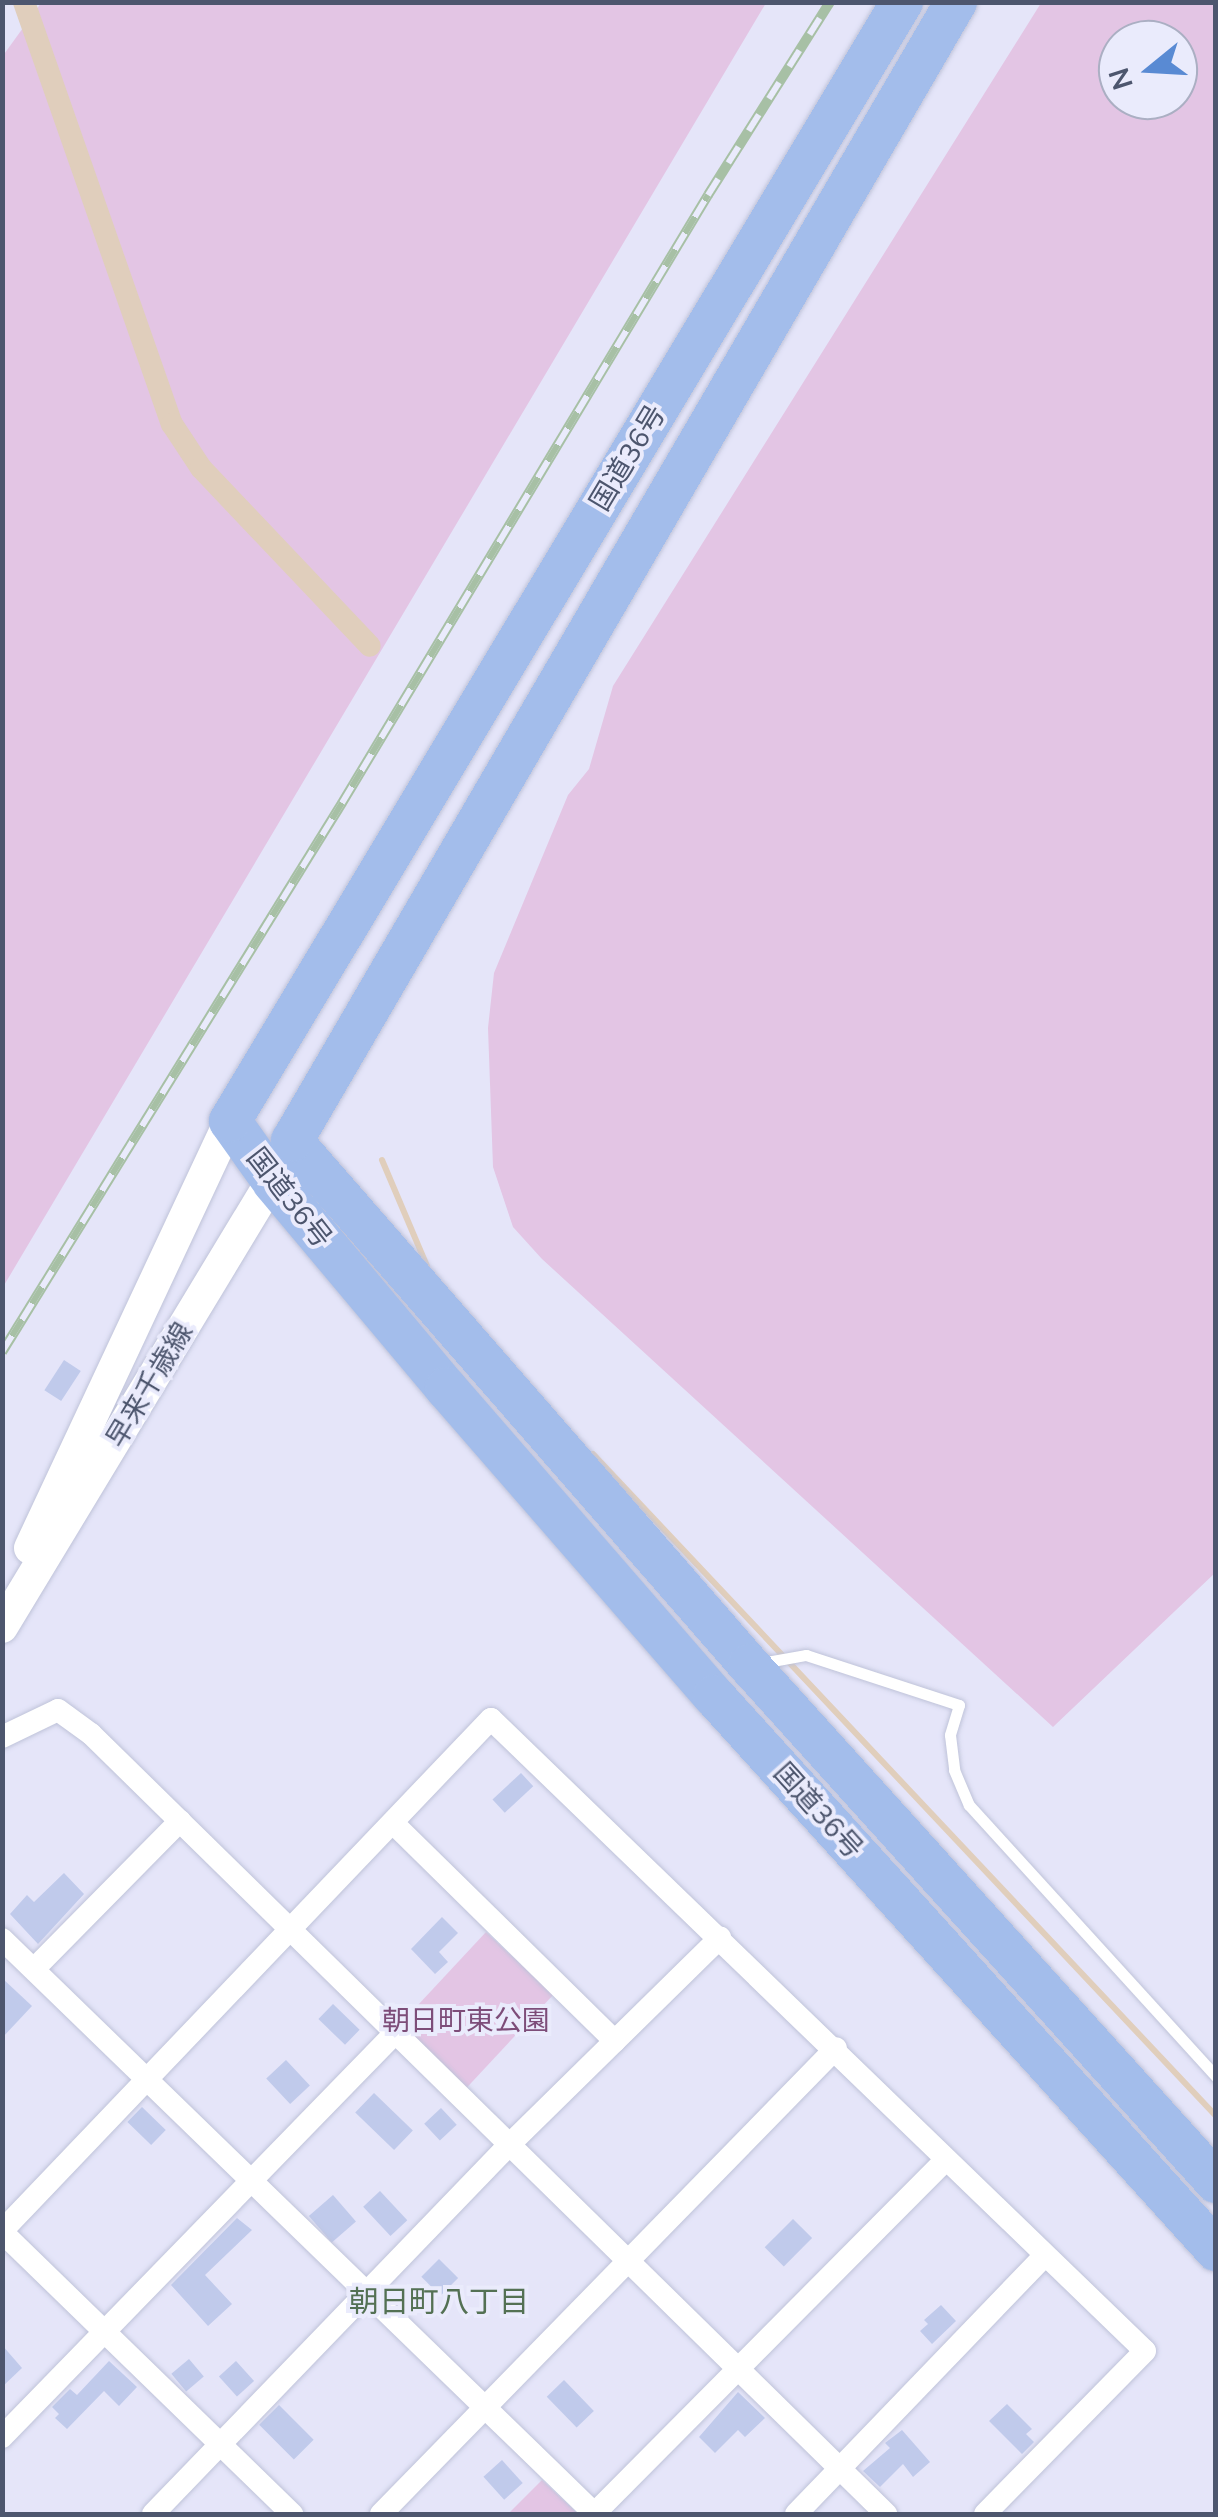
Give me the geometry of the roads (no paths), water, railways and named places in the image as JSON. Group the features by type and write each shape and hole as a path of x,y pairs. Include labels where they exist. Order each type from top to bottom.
{"highway":[{"name":"国道36号","path":"902,2 230,1121 274,1183 732,1680 1216,2182"},
{"name":"国道36号","path":"956,2 292,1141 732,1680 1216,2250"},
{"path":"230,1121 292,1141"}],"main road":[{"name":"早来千歳線","path":"2,1606 230,1121"},
{"name":"早来千歳線","path":"2,1626 274,1183 292,1141"}],"street":[{"path":"2,1737 58,1710 91,1734 886,2514"},
{"path":"292,2514 2,2231 491,1719 836,2048 1145,2351 985,2514"},
{"path":"34,1969 180,1821"},
{"path":"393,1823 615,2041"},
{"path":"2,1938 594,2514 946,2160"},
{"path":"153,2514 509,2145 720,1938"},
{"path":"2,2438 396,2033"},
{"path":"381,2514 836,2048"},
{"path":"796,2514 1044,2254"}],"lane":[{"path":"732,1680 806,1655 959,1705 950,1734 954,1770 969,1805 1216,2076"}],"waterway":[{"path":"24,2 172,424 201,468 370,646"},
{"path":"382,1160 427,1266"},
{"path":"593,1454 1216,2116"}],"railway":[{"path":"2,1352 342,803 708,195 830,2"}],"district":[{"name":"朝日町八丁目","path":"439,2303"}],"park label":[{"name":"朝日町東公園","path":"466,2021"}]}
